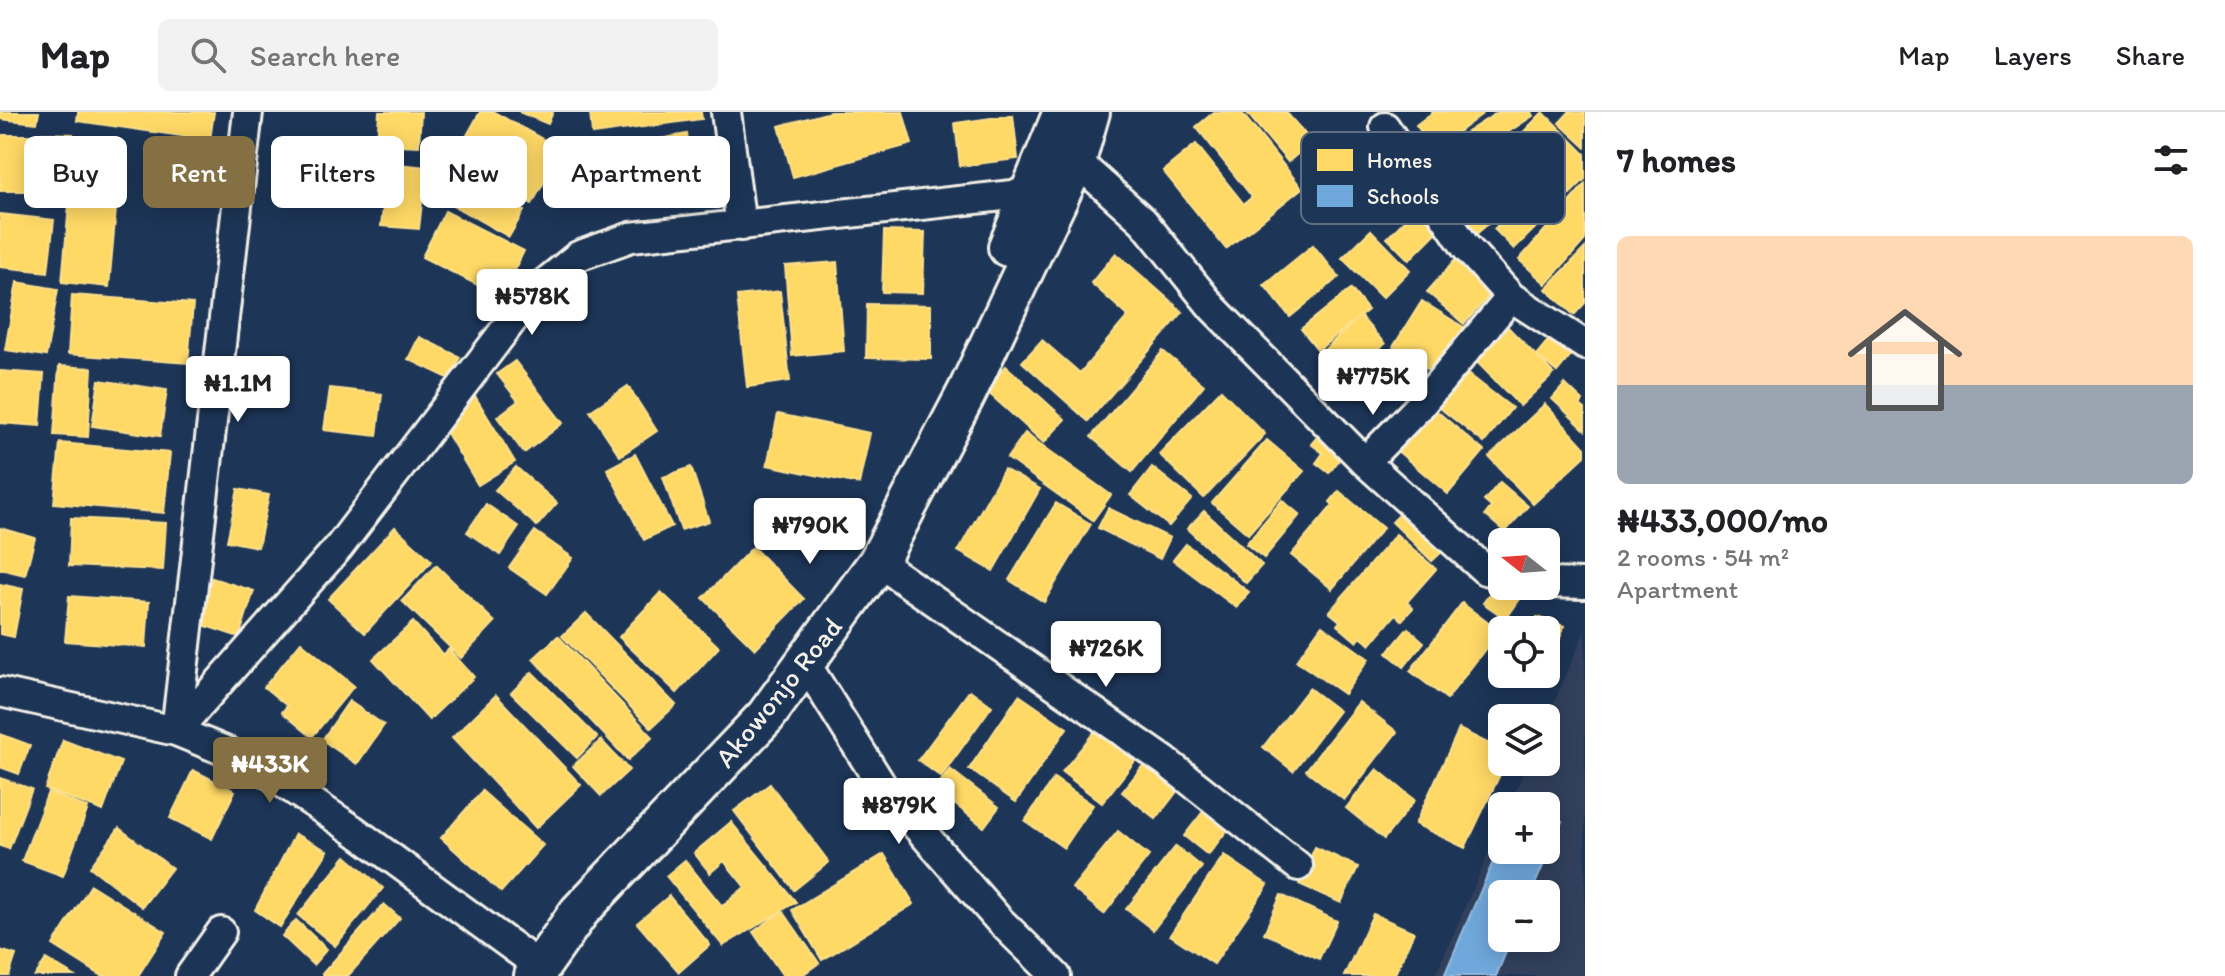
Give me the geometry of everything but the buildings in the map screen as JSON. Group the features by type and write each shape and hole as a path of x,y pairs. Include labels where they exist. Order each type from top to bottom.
{"main road":[{"name":"Akowonjo Road","path":"526,968 552,906 591,862 677,780 826,600 944,382 1031,193 1063,112"},
{"name":"Akowonjo Road","path":"526,968 766,716 878,562 967,392 1076,161 1090,112"}],"street":[{"path":"176,731 248,112"},
{"path":"726,112 741,226"},
{"path":"1385,127 1388,132"},
{"path":"1076,161 1143,221 1213,308 1365,462 1488,571"},
{"path":"176,731 339,547 534,292 578,256 631,237 1031,193"},
{"path":"1450,224 1465,246 1511,297 1585,345"},
{"path":"1365,462 1418,408 1511,297"},
{"path":"878,562 1165,761 1298,866"},
{"path":"1560,583 1585,584"},
{"path":"806,664 884,789 998,919 1056,976"},
{"path":"0,692 176,731 252,762 352,829 526,968"},
{"path":"190,976 221,932"}],"shaded area":[{"path":"1585,631 1585,976 1435,976 1488,854 1488,864 1560,864 1560,792 1515,792 1522,776 1560,776 1560,704 1553,704"}]}
